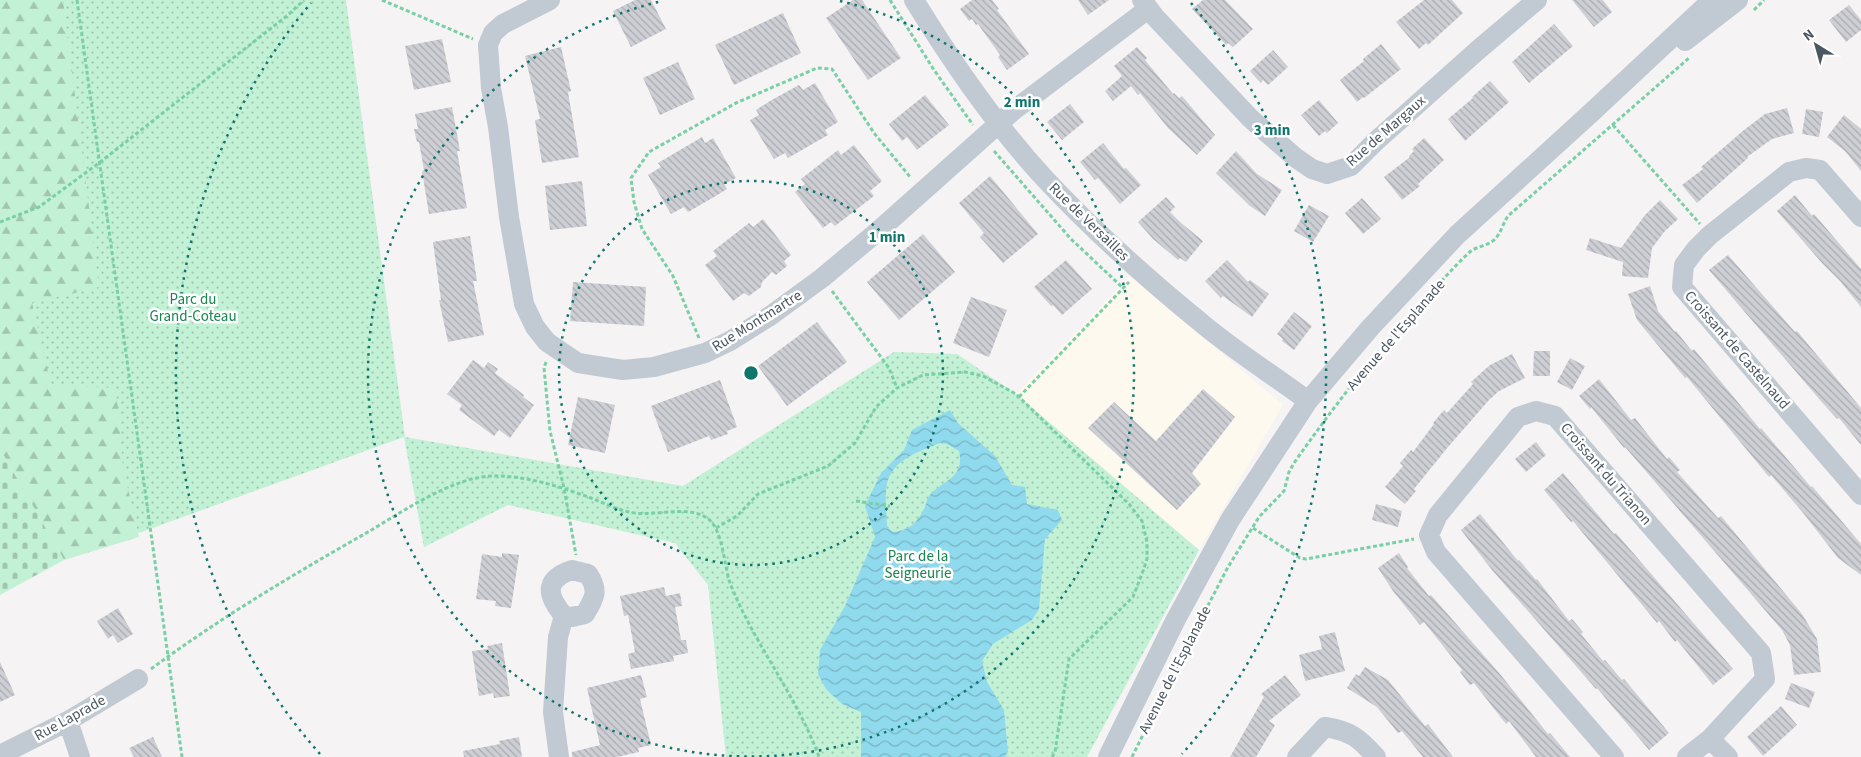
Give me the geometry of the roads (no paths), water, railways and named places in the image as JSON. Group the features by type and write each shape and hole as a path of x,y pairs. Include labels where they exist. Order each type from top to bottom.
{"street":[{"name":"Rue Montmartre","path":"550,0 503,24 492,34 488,45 491,88 510,226 524,304 536,327 547,342 578,363 623,370 654,366 705,353 730,341 804,293 923,193 999,123"},
{"name":"Rue de Versailles","path":"914,0 952,60 999,123 1045,178 1139,270 1200,322 1308,401"},
{"name":"Rue de Margaux","path":"999,123 1145,4 1251,119 1296,158 1312,169 1327,174 1350,166 1478,50 1537,0"},
{"name":"Avenue de l'Esplanade","path":"1108,757 1174,621 1230,520 1308,401 1370,328 1457,234 1712,0"},
{"name":"Avenue de l'Esplanade","path":"1592,112 1743,7"},
{"name":"Croissant de Castelnaud","path":"1861,217 1820,170 1806,168 1789,172 1710,235 1696,249 1684,264 1682,287 1861,495"},
{"name":"Croissant du Trianon","path":"1614,757 1436,552 1429,535 1438,516 1518,417 1536,411 1555,416 1761,653 1765,679 1710,739 1687,757"},
{"path":"572,570 588,574 595,588 595,597 592,604 585,614 572,617 564,616 553,602 550,592 556,578 572,570"},
{"path":"559,757 553,712 558,637 564,616"},
{"name":"Rue Laprade","path":"0,755 68,721 138,679"},
{"path":"68,721 80,757"},
{"path":"1297,757 1325,727 1343,730 1358,738 1376,757"},
{"path":"1710,739 1728,757"}],"water":[{"path":"950,410 958,423 995,456 1012,485 1025,487 1027,504 1058,510 1062,520 1045,539 1039,609 1032,620 993,644 982,661 987,682 1004,710 1008,752 1005,757 861,757 861,712 842,704 826,689 818,674 820,650 845,606 875,537 865,506 881,473 904,450 912,430","holes":["940,443 947,444 959,451 960,460 956,473 929,496 925,507 912,525 904,530 893,532 887,527 886,501 886,492 891,473 904,460 913,455"]}],"park label":[{"name":"Parc du Grand-Coteau","path":"193,308"},
{"name":"Parc de la Seigneurie","path":"918,564"}]}
